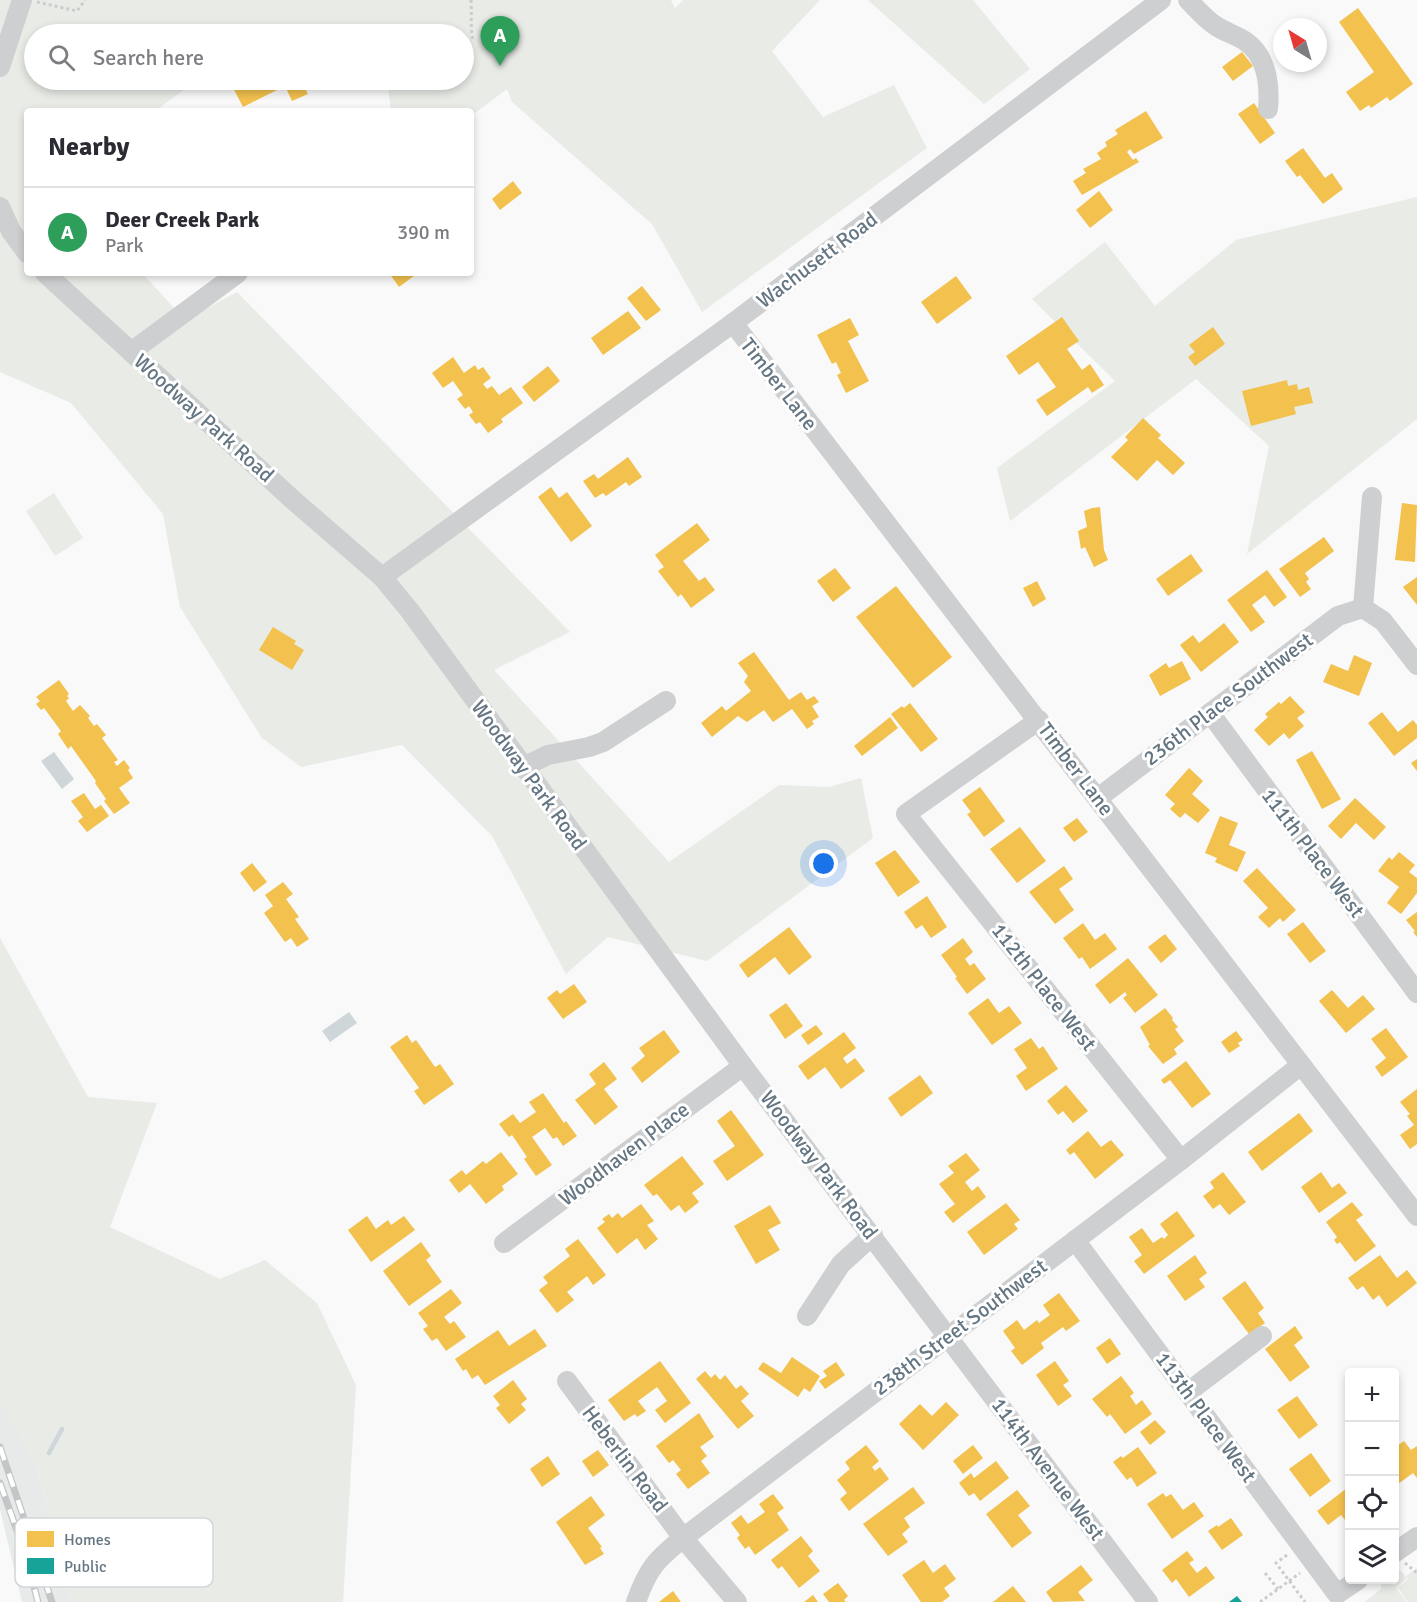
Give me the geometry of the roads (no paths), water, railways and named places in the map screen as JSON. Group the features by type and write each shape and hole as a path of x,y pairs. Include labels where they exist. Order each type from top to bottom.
{"street":[{"path":"0,67 22,0"},
{"name":"Wachusett Road","path":"382,577 733,323 1161,0"},
{"path":"1188,0 1218,27 1246,42 1252,48 1260,60 1268,81 1268,109"},
{"path":"0,207 11,231 24,249"},
{"name":"Woodway Park Road","path":"48,276 382,577 410,611 743,1066 948,1336"},
{"path":"131,352 234,276"},
{"name":"Timber Lane","path":"733,323 1417,1216"},
{"path":"1372,496 1363,608 1383,621 1417,665"},
{"name":"236th Place Southwest","path":"1098,798 1338,616 1363,608"},
{"path":"523,767 548,755 590,747 603,742 666,702"},
{"name":"111th Place West","path":"1210,713 1417,993"},
{"name":"112th Place West","path":"1039,720 906,814 1180,1160"},
{"name":"238th Street Southwest","path":"636,1602 655,1561 683,1538 1180,1160 1301,1065"},
{"name":"Woodhaven Place","path":"504,1243 743,1066"},
{"path":"807,1316 841,1264 873,1235"},
{"name":"113th Place West","path":"1075,1240 1337,1594 1352,1584"},
{"name":"114th Avenue West","path":"948,1336 1148,1602"},
{"path":"1188,1392 1262,1336"},
{"name":"Heberlin Road","path":"567,1381 683,1538 737,1602"},
{"path":"1399,1550 1417,1537"}],"waterway":[{"path":"49,1453 62,1429"}],"railway":[{"path":"0,1447 24,1518"},
{"path":"0,1483 15,1525"},
{"path":"34,1587 38,1602"},
{"path":"47,1587 52,1602"}],"place":[{"name":"Deer Creek Park","path":"500,66"}]}
